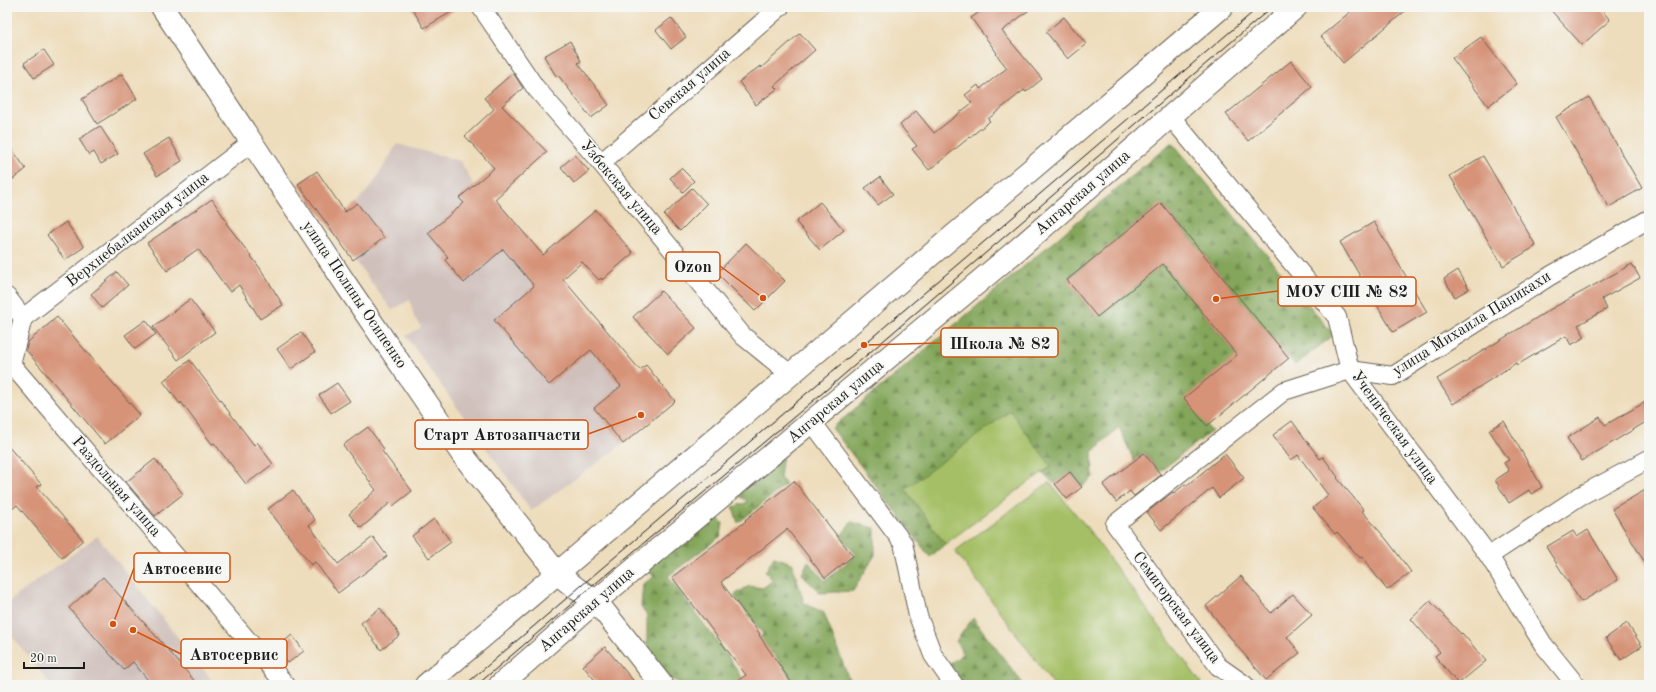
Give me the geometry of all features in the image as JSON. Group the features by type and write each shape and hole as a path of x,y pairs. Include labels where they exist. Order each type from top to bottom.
{"main road":[{"name":"улица Полины Осипенко","path":"162,7 347,286 462,454 558,574 577,589 596,601"},
{"path":"426,685 1222,7"},
{"name":"Ангарская улица","path":"500,685 596,601 1017,250 1296,7"},
{"path":"596,601 662,685"}],"street":[{"name":"Узбекская улица","path":"481,7 535,87 601,163 743,336 790,374"},
{"name":"Севская улица","path":"601,163 780,7"},
{"name":"Ученическая улица","path":"1171,117 1337,317 1350,370 1489,556 1543,644 1576,685"},
{"name":"Верхнебалканская улица","path":"23,318 252,142"},
{"name":"улица Михаила Паникахи","path":"1115,524 1284,391 1350,370 1392,376 1550,276 1649,219"},
{"path":"7,297 23,318"},
{"name":"Раздольная улица","path":"23,318 13,340 10,364 286,685"},
{"path":"812,422 903,543 918,616 933,655 954,685"},
{"path":"1489,556 1580,496 1649,459"},
{"name":"Семигорская улица","path":"1115,524 1218,666 1245,685"}],"shaded area":[{"path":"397,144 460,161 474,185 497,213 554,269 640,369 646,365 675,401 623,444 531,511 406,336 421,327 414,317 410,300 392,310 298,184 317,171 345,212 357,203 373,184"},
{"path":"97,536 216,685 51,685 7,630 7,603"}],"green space":[{"path":"1172,142 1334,335 1295,365 1161,203 1067,280 1097,317 1163,264 1237,355 1207,426 1212,431 1159,472 1145,453 1134,461 1119,427 1092,452 1093,477 1082,487 1070,472 1055,484 1042,473 1051,466 905,489 945,544 930,557 832,428"},
{"path":"1010,411 1051,466 945,544 905,489"},
{"path":"783,452 780,478 786,484 738,523 733,507 748,502 734,492"},
{"path":"1049,482 1085,525 1201,683 1198,685 1054,685 955,551"},
{"path":"710,510 723,523 721,536 668,576 730,659 746,685 683,685 668,678 647,651 647,616 641,606 643,584 654,577 645,567"},
{"path":"851,522 875,528 875,555 853,591 820,593 802,574 808,561 825,581 856,555 841,536"},
{"path":"774,557 792,563 804,603 824,613 851,685 795,685 774,654 756,644 758,639 763,634 734,595 749,586 763,588 773,580 765,572"},
{"path":"973,618 1024,685 954,685 944,668 963,654 956,641"}],"building":[{"path":"411,7 460,7 424,28"},
{"path":"986,7 1033,7 1002,31 1042,79 1026,92 1024,90 988,119 990,121 929,170 912,149 917,146 900,125 916,111 934,133 972,103 965,95 978,85 980,89 1007,68 971,18"},
{"path":"1356,7 1410,7 1343,63 1321,36"},
{"path":"1548,7 1599,7 1610,20 1582,45"},
{"path":"1064,17 1086,44 1068,59 1046,32"},
{"path":"671,18 686,37 671,49 656,30"},
{"path":"800,33 815,50 774,86 777,89 756,105 739,82 760,66 761,68"},
{"path":"1481,37 1517,84 1488,106 1452,58"},
{"path":"570,41 581,61 578,63 609,105 591,118 558,75 556,76 544,56"},
{"path":"44,50 54,65 34,78 24,63"},
{"path":"1291,61 1312,87 1248,141 1226,114"},
{"path":"513,73 523,88 502,106 547,152 495,199 543,255 596,210 633,253 602,280 601,278 599,280 582,262 563,279 640,370 646,365 675,401 623,444 594,408 621,386 591,350 549,385 494,320 534,286 503,249 464,283 445,260 448,257 428,233 464,203 459,198 494,168 465,136 494,109 484,98"},
{"path":"122,74 137,99 97,124 82,99"},
{"path":"1589,97 1642,188 1609,207 1556,117"},
{"path":"100,126 118,154 101,164 94,152 89,155 79,139"},
{"path":"169,138 182,161 157,176 143,154"},
{"path":"7,142 26,169 7,184"},
{"path":"575,155 589,171 574,183 561,167"},
{"path":"1483,156 1536,246 1503,266 1450,176"},
{"path":"681,168 694,181 683,192 670,178"},
{"path":"317,171 345,212 357,203 384,238 353,260 298,184"},
{"path":"880,177 893,194 878,205 865,188"},
{"path":"692,188 707,204 680,231 664,215"},
{"path":"212,199 227,222 226,223 260,268 283,305 260,319 239,285 230,292 198,249 167,271 147,243"},
{"path":"820,202 844,230 820,250 796,222"},
{"path":"1161,203 1289,358 1207,426 1184,398 1237,355 1163,264 1097,317 1067,280"},
{"path":"66,222 84,247 65,260 47,235"},
{"path":"1374,222 1427,312 1393,332 1340,242"},
{"path":"746,243 785,281 755,311 717,273"},
{"path":"1632,264 1640,278 1602,299 1607,309 1578,325 1585,337 1571,345 1566,336 1517,365 1516,363 1453,404 1437,379 1551,309"},
{"path":"1458,270 1469,289 1455,297 1444,279"},
{"path":"117,272 128,285 102,308 91,294"},
{"path":"661,291 696,328 668,354 633,317"},
{"path":"190,299 215,332 178,360 153,327"},
{"path":"57,317 140,415 105,444 26,350 28,342"},
{"path":"146,320 156,334 135,349 125,335"},
{"path":"301,332 315,352 291,369 277,349"},
{"path":"190,360 254,445 257,442 273,464 246,484 214,443 212,444 181,402 180,404 163,381"},
{"path":"337,383 350,401 331,413 319,395"},
{"path":"1649,400 1649,420 1582,461 1567,438 1600,417 1605,425"},
{"path":"1292,421 1320,459 1323,457 1338,477 1337,478 1364,510 1362,511 1387,540 1411,572 1387,590 1362,557 1360,558 1337,532 1335,534 1313,508 1328,495 1298,455 1291,460 1273,435"},
{"path":"1504,421 1542,487 1531,494 1529,490 1509,503 1495,480 1509,471 1504,463 1509,460 1489,430"},
{"path":"368,427 384,449 382,451 412,491 393,506 390,503 361,528 349,514 376,490 343,445"},
{"path":"7,445 41,484 37,487 83,540 62,558 17,505 7,513"},
{"path":"1144,453 1161,475 1134,496 1130,491 1116,502 1103,485"},
{"path":"1225,454 1244,478 1219,498 1212,488 1161,530 1147,512 1185,484 1186,486"},
{"path":"155,459 183,494 155,516 126,482"},
{"path":"1070,472 1082,487 1067,499 1055,484"},
{"path":"794,481 853,556 825,578 787,529 721,582 760,634 759,635 793,685 731,685 746,675 672,577 746,521 745,520"},
{"path":"1649,488 1649,569 1612,509"},
{"path":"293,490 315,520 309,525 338,564 373,537 387,556 338,593 315,562 311,565 268,509"},
{"path":"434,519 451,542 429,558 412,536"},
{"path":"1588,530 1618,580 1581,602 1546,547 1573,531 1577,537"},
{"path":"1241,576 1271,613 1293,594 1312,615 1287,637 1300,653 1266,680 1206,606"},
{"path":"103,577 198,685 152,685 133,662 124,670 69,608"},
{"path":"1430,601 1461,634 1462,633 1486,661 1458,684 1435,656 1440,652 1411,619"},
{"path":"380,608 400,635 381,650 361,623"},
{"path":"1627,623 1642,646 1621,660 1606,638"},
{"path":"292,635 304,651 288,663 276,648"},
{"path":"605,647 637,685 599,685 583,666"}],"tram line":[{"path":"465,685 1259,7"},
{"path":"477,685 826,390 1272,7"}],"place":[{"name":"Ozon","path":"763,298"},
{"name":"МОУ СШ № 82","path":"1216,299"},
{"name":"Школа № 82","path":"864,345"},
{"name":"Старт Автозапчасти","path":"641,415"},
{"name":"Автосевис","path":"113,624"},
{"name":"Автосервис","path":"133,630"}]}
